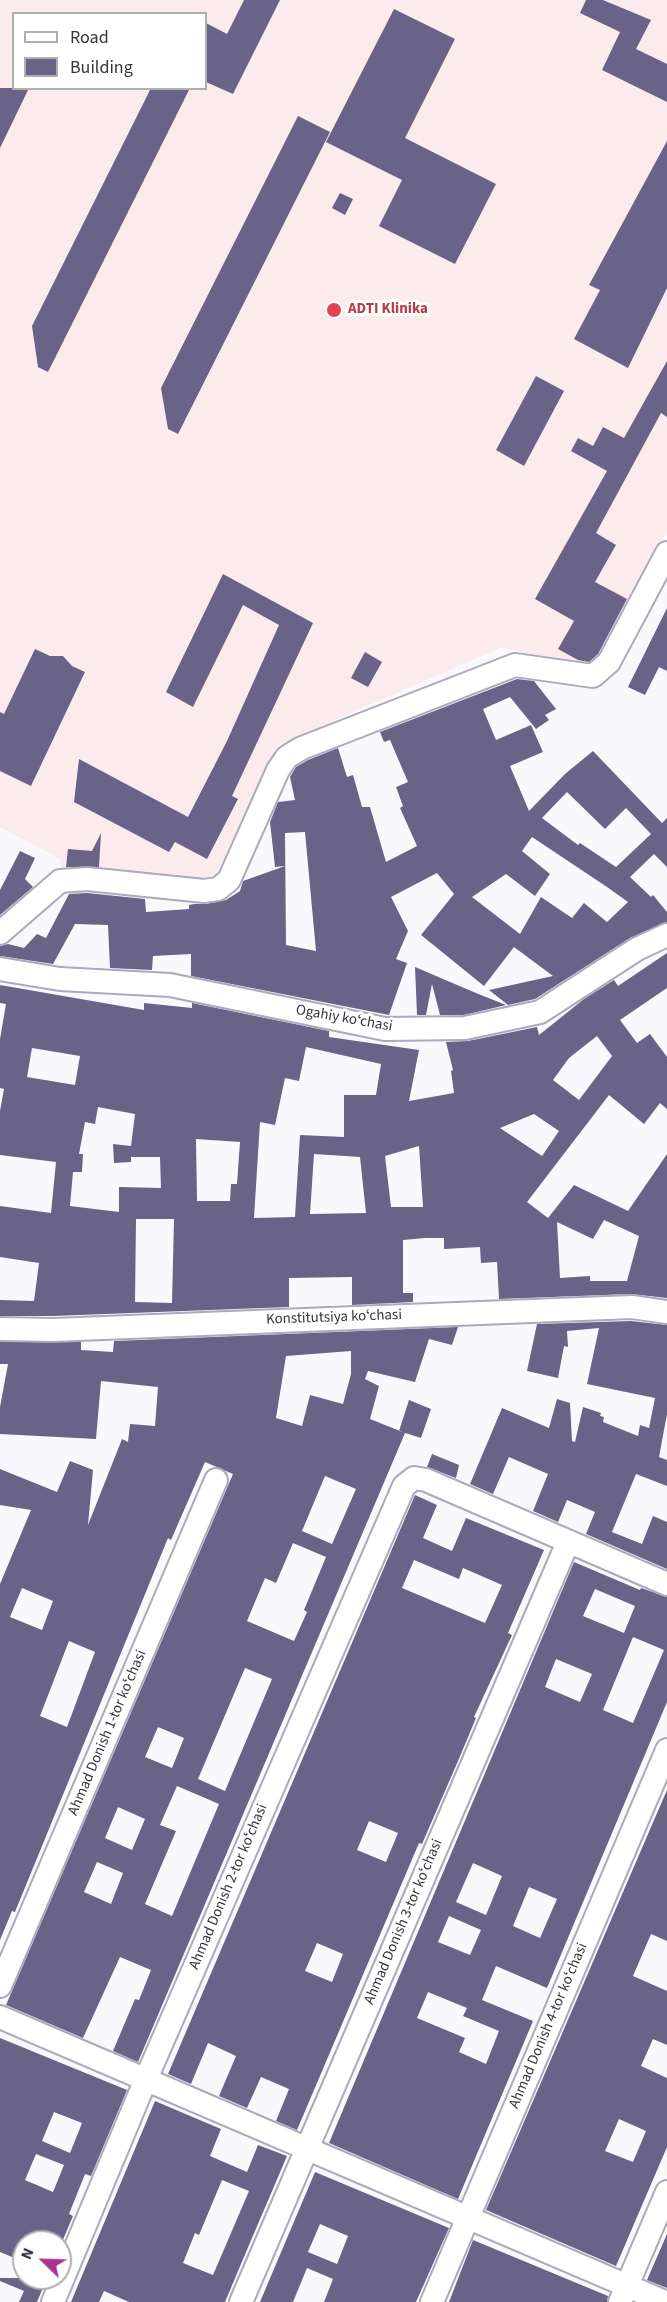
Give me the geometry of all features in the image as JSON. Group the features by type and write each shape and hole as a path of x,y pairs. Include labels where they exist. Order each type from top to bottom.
{"street":[{"path":"0,933 60,881 87,879 204,891 218,889 229,880 278,770 287,758 302,748 515,665 593,676 609,662 667,553"},
{"name":"Ogahiy koʻchasi","path":"0,969 60,979 170,985 385,1029 465,1028 540,1012 637,949 667,935"},
{"name":"Konstitutsiya koʻchasi","path":"0,1329 53,1330 632,1307 667,1312"},
{"name":"Ahmad Donish 2-tor koʻchasi","path":"53,2302 146,2079 404,1486 414,1478 426,1480 568,1542"},
{"name":"Ahmad Donish 1-tor koʻchasi","path":"0,1986 216,1480"},
{"path":"568,1542 667,1584"},
{"name":"Ahmad Donish 3-tor koʻchasi","path":"241,2302 568,1542"},
{"name":"Ahmad Donish 4-tor koʻchasi","path":"432,2302 667,1750"},
{"path":"0,2017 468,2217 623,2293 665,2302"},
{"path":"623,2293 667,2192"}],"shaded area":[{"name":"ADTI Klinika","path":"0,0 667,0 667,531 598,667 577,669 502,647 278,745 214,884 62,874 60,859 0,827"}],"building":[{"path":"244,0 280,0 233,94 207,82 207,24 227,34"},
{"path":"586,0 603,0 651,20 636,49 667,64 667,102 602,70 620,32 580,13"},
{"path":"394,9 455,39 405,138 496,184 455,264 379,226 402,180 326,142"},
{"path":"0,88 28,90 0,148"},
{"path":"150,90 189,90 48,372 38,367 32,326"},
{"path":"298,116 330,132 178,434 168,429 161,388"},
{"path":"667,141 667,288 628,368 574,339 600,290 589,285"},
{"path":"340,193 353,199 345,215 332,208"},
{"path":"667,361 667,417 661,413 596,533 616,545 595,582 627,599 598,654 589,662 578,660 558,649 574,621 535,599 607,471 571,451 578,438 593,446 603,427 624,438"},
{"path":"536,376 564,391 524,466 496,450"},
{"path":"223,574 313,623 232,796 238,799 207,859 175,842 169,852 74,802 79,759 188,817 227,741 279,625 243,605 193,707 166,692"},
{"path":"667,608 667,671 659,667 645,695 628,687"},
{"path":"35,649 50,656 63,656 72,666 85,672 31,786 0,771 0,712 4,714"},
{"path":"365,652 382,662 368,687 351,678"},
{"path":"517,679 534,681 556,709 545,715 549,720 536,729 510,697 483,709 496,740 531,725 543,752 510,766 529,811 565,774 593,751 662,823 667,818 667,867 654,854 630,877 651,897 653,895 667,912 667,922 630,938 535,999 508,1005 489,990 553,976 514,947 484,986 421,935 454,894 437,873 391,897 408,931 396,959 407,963 389,1015 191,976 191,954 153,956 152,970 110,968 108,925 75,924 53,964 0,956 0,946 8,944 24,948 37,934 46,938 69,894 87,893 145,899 146,912 189,909 189,905 226,900 240,891 243,881 285,866 275,867 270,822 278,802 295,800 290,777 296,767 338,748 347,777 353,775 362,807 370,807 386,862 417,846 400,808 403,806 396,787 408,782 390,740 384,742 380,732","holes":["567,792 605,829 626,808 651,834 616,867 580,843 578,845 542,818","305,832 316,951 286,945 285,833","532,837 628,902 607,922 584,903 572,918 541,897 520,934 472,897 506,874 535,896 550,874 522,851"]},
{"path":"101,833 99,867 66,867 68,849 92,851"},
{"path":"20,851 35,858 25,879 33,887 0,915 0,890"},
{"path":"667,953 667,988 620,1020 637,1043 650,1034 667,1057 667,1109 660,1103 644,1124 609,1095 527,1202 548,1218 574,1185 628,1211 667,1154 667,1298 631,1294 499,1299 497,1262 481,1263 480,1247 444,1249 444,1238 425,1238 403,1240 403,1293 413,1293 413,1302 352,1305 352,1277 289,1278 289,1307 0,1316 0,1300 34,1301 39,1263 0,1257 0,1206 51,1213 56,1162 0,1155 0,1111 4,1089 0,1088 0,1039 6,1004 0,1003 0,985 144,1010 144,1003 192,1008 192,1003 329,1031 329,1037 419,1050 409,1101 454,1093 451,1071 453,1070 446,1042 468,1041 537,1027 539,1035 584,999 614,980 618,986","holes":["597,1036 612,1056 579,1100 553,1080 569,1058","306,1047 381,1064 376,1095 344,1095 344,1137 300,1135 295,1217 254,1218 260,1122 275,1125 285,1078 299,1081","32,1048 80,1056 75,1085 27,1077","98,1107 135,1114 131,1146 113,1144 114,1163 131,1162 131,1157 160,1157 161,1188 119,1187 119,1212 70,1206 73,1172 82,1172 83,1154 79,1154 85,1122 95,1124","534,1114 559,1131 542,1156 500,1128","196,1139 240,1142 237,1184 231,1184 230,1201 197,1201","419,1146 423,1207 391,1207 385,1156","314,1154 360,1157 366,1213 310,1214","136,1219 174,1219 172,1303 135,1302","604,1220 639,1236 627,1281 590,1281 590,1276 560,1278 557,1222 593,1239"]},
{"path":"415,967 506,1005 464,1015 440,1015 432,984 426,1015 417,1015"},
{"path":"631,1321 667,1325 667,1414 659,1457 667,1460 667,1486 636,1474 612,1532 642,1544 653,1516 667,1522 667,1569 586,1534 595,1512 567,1500 558,1522 533,1511 548,1474 509,1457 493,1494 470,1484 502,1408 549,1428 557,1399 570,1403 572,1441 575,1442 583,1407 601,1413 600,1416 604,1417 603,1422 638,1436 640,1425 649,1428 655,1398 587,1384 599,1328 567,1331 568,1347 564,1346 558,1378 527,1371 537,1324"},
{"path":"458,1327 452,1345 429,1339 415,1382 368,1371 365,1379 379,1386 370,1419 405,1433 138,2062 113,2051 135,1999 139,2000 151,1970 120,1957 83,2038 6,2005 233,1474 205,1462 171,1540 168,1538 15,1912 12,1911 0,1940 0,1584 31,1510 0,1505 0,1469 57,1492 70,1461 93,1470 88,1525 122,1439 128,1442 130,1424 155,1426 158,1387 101,1381 96,1439 0,1434 0,1407 8,1364 0,1364 0,1342 81,1342 81,1350 113,1352 114,1341","holes":["351,1351 351,1374 343,1404 310,1395 302,1426 276,1418 286,1356","325,1476 356,1489 332,1544 302,1531","293,1543 326,1557 304,1610 307,1612 294,1641 247,1621 265,1578 276,1583","22,1588 53,1601 42,1630 10,1617","69,1641 95,1652 67,1727 40,1716","245,1668 272,1679 225,1791 198,1779","158,1727 184,1738 172,1768 145,1757","177,1786 219,1804 172,1916 145,1904 176,1831 160,1825","118,1807 145,1819 132,1850 105,1838","97,1862 123,1873 111,1904 84,1892"]},
{"path":"409,1400 431,1409 421,1438 399,1431"},
{"path":"432,1454 459,1465 456,1478 427,1467"},
{"path":"415,1495 437,1505 423,1538 452,1551 466,1518 544,1550 508,1633 512,1635 474,1717 476,1718 422,1844 419,1843 297,2130 276,2121 289,2089 261,2077 247,2108 219,2096 236,2056 208,2043 191,2084 168,2074","holes":["414,1560 459,1579 463,1568 502,1585 485,1623 402,1588","369,1821 398,1833 386,1862 357,1850","317,1943 343,1954 332,1982 305,1971"]},
{"path":"574,1562 640,1590 641,1588 667,1597 667,1702 547,1988 496,1966 482,2000 533,2021 458,2199 329,2143","holes":["595,1589 635,1606 624,1633 583,1616","633,1637 664,1650 633,1723 603,1710","556,1659 592,1674 580,1702 545,1687","473,1863 502,1876 486,1915 456,1902","529,1887 557,1899 540,1938 513,1926","449,1916 481,1930 470,1955 438,1942","428,1992 467,2008 463,2016 499,2031 486,2064 459,2052 465,2038 417,2018"]},
{"path":"667,1790 667,1941 651,1934 633,1976 667,1991 667,2045 653,2039 641,2066 667,2078 667,2147 616,2266 486,2210","holes":["619,2119 646,2131 633,2162 605,2151"]},
{"path":"0,2038 127,2090 91,2176 85,2174 69,2214 73,2216 67,2230 12,2230 12,2257 0,2252","holes":["54,2112 82,2123 70,2153 42,2141","36,2154 64,2165 53,2192 25,2180"]},
{"path":"155,2101 221,2129 210,2156 247,2172 258,2145 287,2156 225,2302 129,2302 104,2291 99,2302 71,2302","holes":["222,2180 249,2191 213,2275 183,2263 195,2233 199,2235"]},
{"path":"315,2172 449,2228 416,2302 324,2302 333,2279 307,2268 293,2302 260,2302","holes":["320,2224 348,2236 337,2264 308,2252"]},
{"path":"667,2234 667,2288 647,2280"},
{"path":"473,2240 608,2296 607,2302 449,2302"},
{"path":"0,2278 12,2278 12,2286 0,2281"},
{"path":"22,2290 42,2290 37,2302 19,2302 24,2291"}],"place":[{"name":"ADTI Klinika","path":"334,310"}]}
